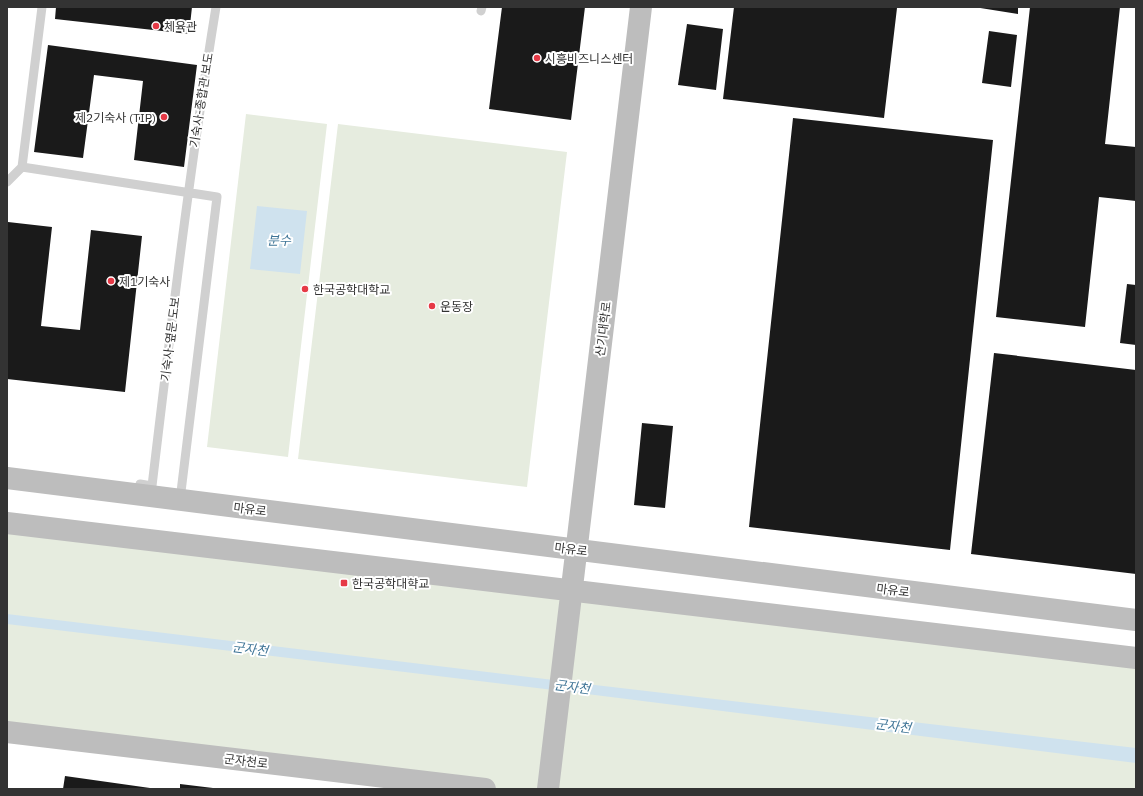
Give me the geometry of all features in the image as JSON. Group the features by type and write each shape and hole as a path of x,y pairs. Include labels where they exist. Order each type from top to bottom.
{"street":[{"name":"산기대학로","path":"548,789 641,7"},
{"name":"마유로","path":"7,478 1136,620"},
{"path":"7,523 1136,658"},
{"name":"군자천로","path":"7,732 485,789"}],"lane":[{"path":"7,182 22,167 42,7"},
{"name":"기숙사-종합관 보도","path":"188,193 198,114 216,7"},
{"path":"22,167 217,197 180,500"},
{"name":"기숙사-옆문 도보","path":"129,483 152,486 188,193"},
{"path":"7,470 68,476"}],"shaded area":[{"path":"246,114 327,124 288,457 207,447"},
{"name":"운동장","path":"338,124 567,152 527,487 298,459"},
{"path":"7,524 1136,658 1136,789 483,789 7,732"}],"water":[{"name":"분수","path":"257,206 307,211 300,274 250,269"},
{"name":"군자천","path":"7,614 595,685 1136,748 1136,763 595,695 7,624"}],"building":[{"name":"체육관","path":"56,7 192,7 189,34 55,19"},
{"name":"시흥비즈니스센터","path":"502,7 585,7 571,120 489,109"},
{"path":"734,7 897,8 884,118 723,99"},
{"path":"974,7 1018,7 1018,14"},
{"path":"1030,7 1120,7 1105,144 1136,147 1136,201 1099,197 1085,327 996,317"},
{"path":"687,24 723,29 716,90 678,85"},
{"path":"989,31 1017,35 1011,87 982,83"},
{"name":"제2기숙사 (TIP)","path":"48,45 197,65 184,167 134,160 143,81 94,75 83,158 34,152"},
{"path":"793,118 993,140 950,550 749,527"},
{"name":"제1기숙사","path":"8,222 52,227 41,326 80,330 91,230 142,236 125,392 7,379"},
{"path":"1127,284 1136,285 1136,345 1120,343"},
{"path":"994,353 1136,370 1136,574 971,554"},
{"path":"642,423 673,426 665,508 634,505"},
{"path":"65,776 150,788 150,789 63,789"},
{"path":"180,784 213,788 213,789 180,789"}],"place":[{"name":"체육관","path":"156,26"},
{"name":"시흥비즈니스센터","path":"537,58"},
{"name":"제2기숙사 (TIP)","path":"164,117"},
{"name":"제1기숙사","path":"111,281"},
{"name":"한국공학대학교","path":"305,289"},
{"name":"운동장","path":"432,306"},
{"name":"한국공학대햑교","path":"344,583"}]}
